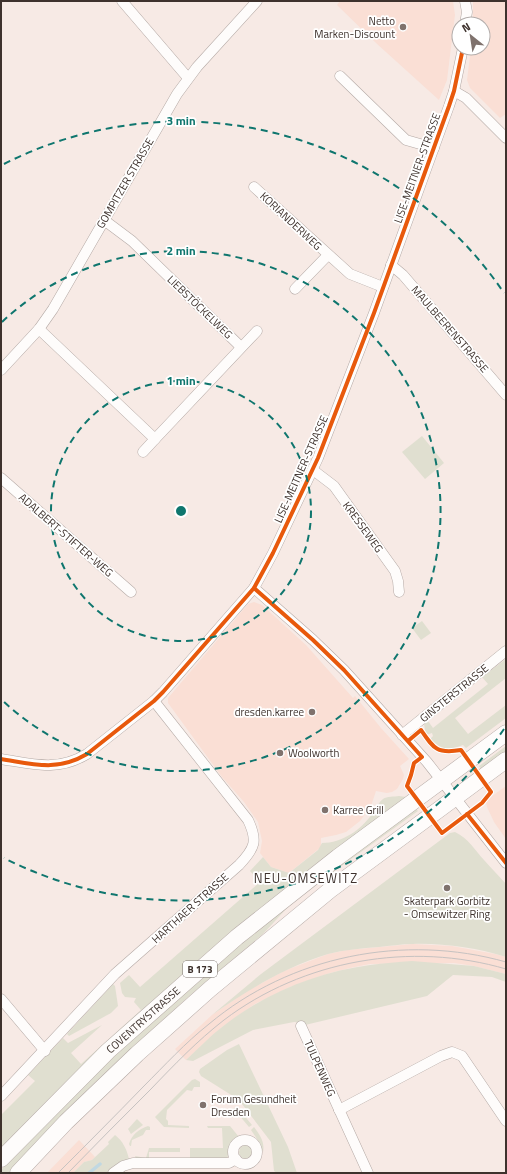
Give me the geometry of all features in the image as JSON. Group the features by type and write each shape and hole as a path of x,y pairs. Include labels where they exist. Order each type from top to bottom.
{"main road":[{"name":"COVENTRYSTRASSE","path":"1,1159 108,1051 237,937 338,857 506,733"},
{"name":"COVENTRYSTRASSE","path":"18,1173 77,1112 137,1054 210,989 330,890 506,760"}],"street":[{"path":"122,1 188,78"},
{"name":"GOMPITZER STRASSE","path":"1,370 39,329 53,309 188,78 220,40 257,1"},
{"path":"465,1 466,16"},
{"name":"LISE-MEITNER-STRASSE","path":"1,759 50,766 76,761 87,754 154,701 254,588 273,553 313,470 434,148 454,91 461,56"},
{"name":"LISE-MEITNER-STRASSE","path":"340,76 406,140 434,148"},
{"path":"454,91 466,98 506,138"},
{"name":"KORIANDERWEG","path":"254,187 350,274 383,287"},
{"name":"LIEBSTÖCKELWEG","path":"104,220 132,241 241,347"},
{"name":"KORIANDERWEG","path":"295,289 328,255"},
{"name":"MAULBEERENSTRASSE","path":"391,265 403,275 506,395"},
{"path":"39,329 155,439"},
{"name":"LIEBSTÖCKELWEG","path":"143,452 257,331"},
{"name":"KRESSEWEG","path":"313,470 334,486 395,571 399,592"},
{"name":"ADALBERT-STIFTER-WEG","path":"1,478 131,592"},
{"path":"254,588 313,640 344,670 442,781 506,863"},
{"name":"GINSTERSTRASSE","path":"402,735 506,652"},
{"name":"HARTHAER STRASSE","path":"1,1096 116,974 239,865 254,845 254,833 248,820 154,701"},
{"path":"1,999 45,1051"},
{"name":"TULPENWEG","path":"301,1026 368,1173"},
{"name":"TULPENWEG","path":"339,1110 441,1056 452,1052 458,1053 462,1056 506,1121"},
{"path":"113,1173 124,1166 133,1163 229,1163 236,1159"}],"shaded area":[{"path":"340,1 453,1 455,15 451,16 451,48 447,80 439,100 376,43 337,5"},
{"path":"473,1 506,1 506,114 500,118 470,88 467,80 470,56 491,56 491,16 473,16"},
{"path":"422,436 444,463 425,479 402,452"},
{"path":"254,602 262,605 306,645 353,698 355,696 409,759 400,766 404,775 397,789 387,793 376,791 371,806 360,821 346,832 321,838 321,847 289,873 271,867 260,853 262,841 258,822 244,802 222,777 168,703 168,698 248,604"},
{"path":"422,621 431,633 421,640 412,628"},
{"path":"506,659 506,678 455,718 468,734 506,705 506,718 466,748 463,745 449,749 445,748 430,739 433,736 432,733 426,735 424,724 428,721 433,728 488,684 482,677"},
{"path":"506,746 506,751 482,771 479,766"},
{"path":"506,786 506,839 494,822 486,802"},
{"path":"399,796 406,797 83,1066 1,1149 1,1115 35,1081 28,1075 63,1038 68,1043 102,1025 71,1053 81,1064 141,1010 134,1002 136,998 125,997 122,993 120,983 129,975 140,987 260,882 250,871 263,857 271,867 289,873 318,850 322,843 337,841 357,830 368,820 383,799"},
{"path":"414,807 418,811 336,870 288,907 263,934 187,998 120,1060 18,1162 9,1173 1,1173 1,1170 12,1158 115,1054 221,959"},
{"path":"455,832 468,841 506,884 506,957 483,951 436,944 409,944 340,951 312,959 282,972 253,988 212,1015 261,974 450,833"},
{"path":"413,944 452,946 506,957 506,974 474,966 454,963 370,964 350,968 330,973 290,987 255,1004 222,1027 186,1060 175,1049 212,1015 247,991 284,971 328,954 347,950"},
{"path":"412,961 474,966 506,974 506,982 492,977 453,975 427,996 305,1025 303,1023 294,1022 253,1030 193,1061 186,1060 222,1027 238,1015 255,1004 292,986 350,968"},
{"path":"113,984 115,986 118,1006 111,1013 69,1036 67,1034"},
{"path":"239,1044 288,1147 297,1173 277,1173 274,1171 271,1142 236,1098 201,1076 199,1072 200,1069 227,1050"},
{"path":"195,1079 200,1082 200,1087 194,1087 192,1091 187,1090 167,1110 166,1119 168,1121 168,1125 189,1126 189,1128 164,1127 155,1117 192,1080"},
{"path":"233,1108 238,1108 252,1125 249,1127"},
{"path":"137,1119 143,1125 131,1134 128,1129"},
{"path":"148,1126 150,1127 150,1130 146,1130 143,1135 132,1140 130,1146 130,1140 134,1135 139,1130"},
{"path":"207,1126 230,1126 239,1137 233,1143 227,1158 190,1159 190,1148 223,1148 222,1128 208,1128"},
{"path":"254,1127 263,1142 263,1152 261,1145 251,1130"},
{"path":"115,1135 124,1146 129,1159 106,1173 73,1173 84,1162 92,1160 109,1144 108,1142"},
{"path":"79,1140 95,1157 92,1160 84,1162 73,1173 47,1173"},
{"path":"243,1145 249,1145 253,1149 253,1155 249,1159 243,1159 239,1155 239,1149"},
{"path":"149,1148 180,1148 180,1152 149,1152 149,1159 136,1159 135,1156 146,1158"}],"waterway":[{"path":"89,1173 100,1164"}],"tram line":[{"path":"58,1173 167,1062 209,1024 241,1001 275,982 312,967 350,957 389,951 428,950 467,954 506,962"},
{"path":"68,1173 204,1036 224,1020 255,999 288,983 323,970 359,962 396,957 433,957 470,961 506,969"}],"cycle path":[{"path":"1,759 34,764 55,765 76,760 87,754 154,701 254,588 273,553 318,458 374,313 449,106 454,91 461,56"},
{"path":"254,588 313,640 344,670 422,757 414,763 407,786 442,833 482,803 491,792 461,750 446,751 437,749 429,742 421,730 408,741"},
{"path":"467,814 506,863"}],"place":[{"name":"Netto Marken-Discount","path":"403,27"},
{"name":"dresden.karree","path":"312,712"},
{"name":"Woolworth","path":"280,753"},
{"name":"Karree Grill","path":"325,810"},
{"name":"Skaterpark Gorbitz - Omsewitzer Ring","path":"447,888"},
{"name":"Forum Gesundheit Dresden","path":"203,1105"}],"district":[{"name":"NEU-OMSEWITZ","path":"306,878"}]}
